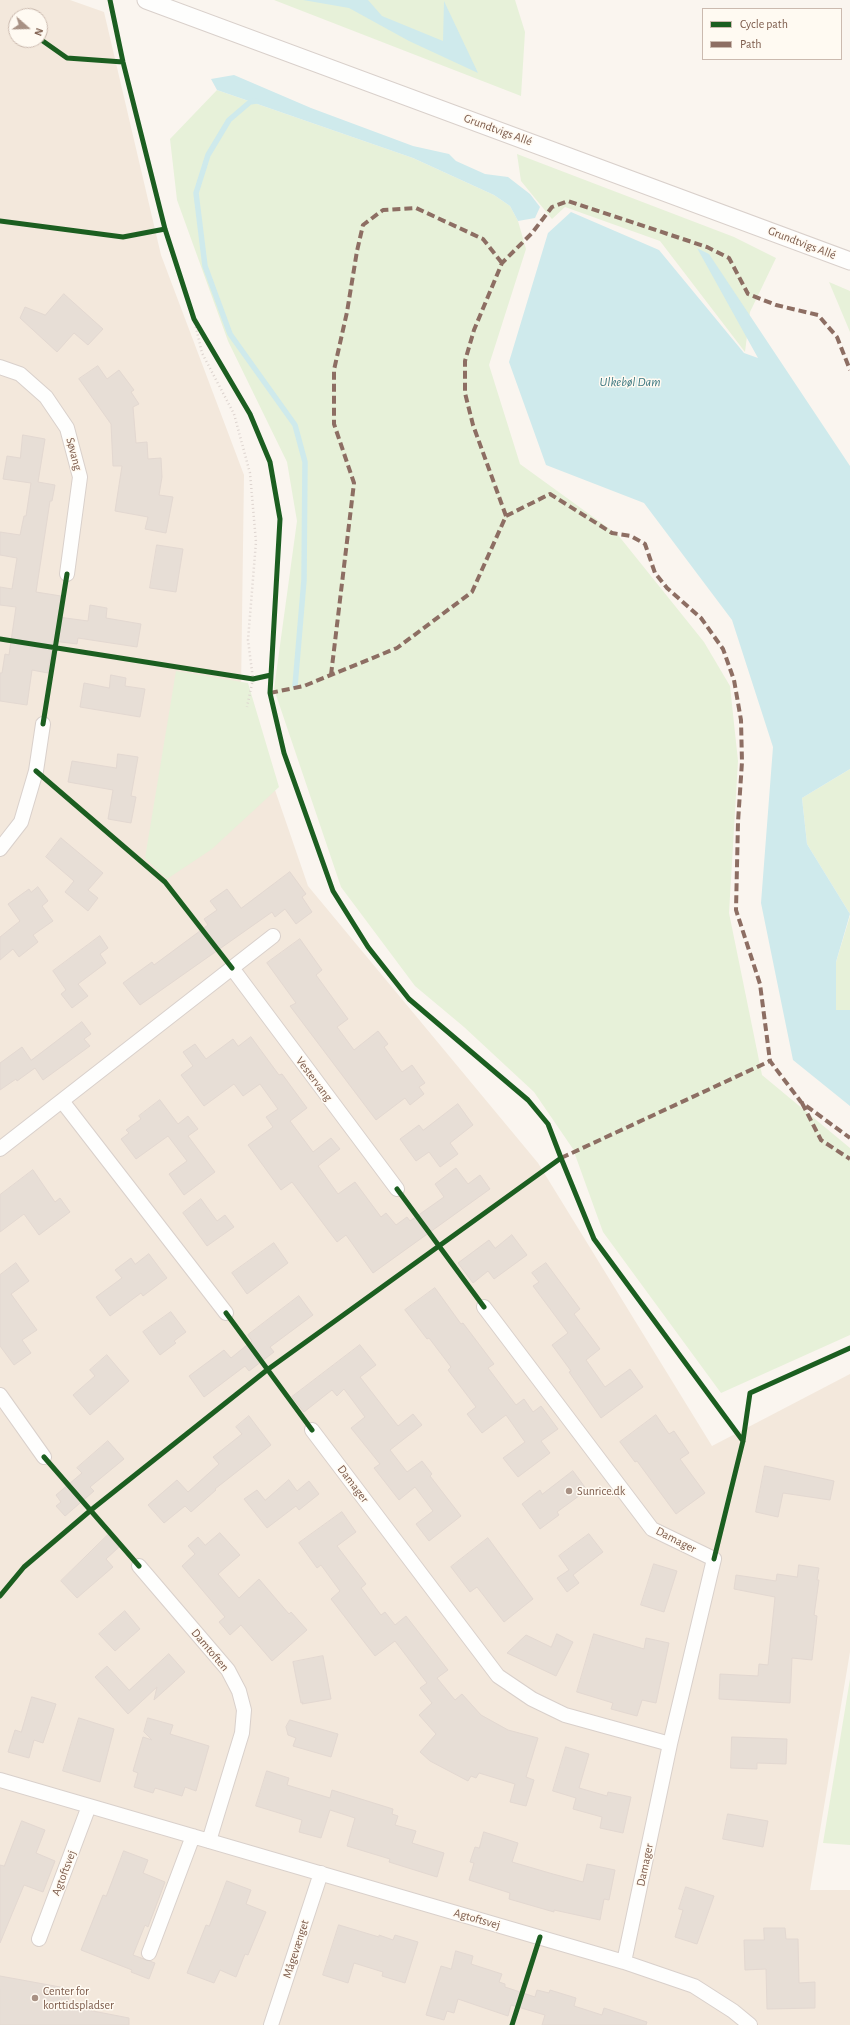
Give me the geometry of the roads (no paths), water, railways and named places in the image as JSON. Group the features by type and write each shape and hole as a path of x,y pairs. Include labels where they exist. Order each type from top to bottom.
{"street":[{"name":"Grundtvigs Allé","path":"146,0 850,261"},
{"name":"Søvang","path":"0,366 20,374 46,397 67,428 80,477 67,574"},
{"path":"0,849 21,822 36,771 44,724"},
{"path":"0,1149 273,936"},
{"name":"Vestervang","path":"232,968 397,1189"},
{"path":"62,1101 226,1314"},
{"name":"Damager","path":"484,1307 652,1529 668,1539 714,1559 670,1744 624,1962"},
{"path":"0,1396 44,1457"},
{"name":"Damager","path":"312,1430 498,1676 532,1700 565,1715 670,1744"},
{"name":"Damtoften","path":"139,1566 228,1670 239,1691 244,1710 242,1733 209,1841"},
{"name":"Agtoftsvej","path":"0,1780 624,1962 694,1986 733,2011 750,2025"},
{"name":"Agtoftsvej","path":"39,1939 89,1806"},
{"path":"149,1953 193,1836"},
{"name":"Mågevænget","path":"271,2025 321,1873"}],"water":[{"path":"303,0 368,0 382,16 443,41 444,1 478,73 409,41 349,8"},
{"path":"234,75 311,108 413,146 449,154 456,161 485,174 508,177 530,194 540,207 535,218 518,221 510,206 494,195 413,158 217,90 211,79"},
{"name":"Ulkebøl Dam","path":"571,212 659,250 744,353 758,358 697,248 709,254 850,466 850,769 802,798 807,844 850,914 836,962 836,1010 850,1010 850,1106 793,1060 761,903 773,747 732,620 644,503 546,465 509,362 548,233"}],"waterway":[{"path":"256,101 250,102 229,120 208,155 196,193 205,266 230,334 295,425 305,462 304,580 295,686"}],"place":[{"name":"Sunrice.dk","path":"569,1491"},
{"name":"Center for korttidspladser","path":"35,1998"}]}
